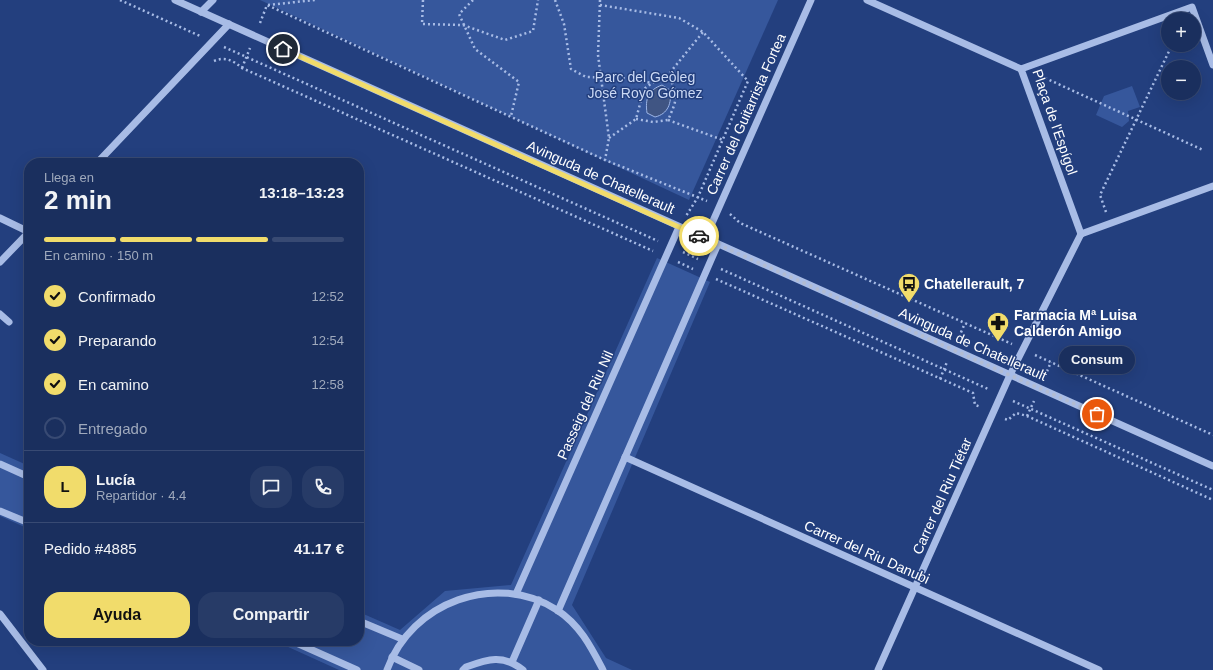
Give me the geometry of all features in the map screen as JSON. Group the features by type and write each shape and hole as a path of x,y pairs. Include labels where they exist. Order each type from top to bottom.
{"street":[{"name":"Avinguda de Chatellerault","path":"175,0 1213,466"},
{"path":"201,12 213,0"},
{"name":"Carrer del Guitarrista Fortea","path":"705,239 811,0"},
{"path":"866,0 1021,69"},
{"name":"Plaça de l'Espígol","path":"1081,234 1021,69 1194,4 1213,65"},
{"path":"102,158 229,24"},
{"path":"1081,234 1213,186"},
{"path":"0,218 24,230"},
{"name":"Passeig del Riu Nil","path":"516,594 679,227"},
{"name":"Carrer del Riu Tiétar","path":"878,670 1010,376 1081,234"},
{"path":"0,262 24,237"},
{"path":"558,611 718,244"},
{"path":"0,314 9,322"},
{"name":"Carrer del Riu Danubi","path":"625,457 1099,670"},
{"path":"0,464 24,475"},
{"path":"0,510 24,522"},
{"path":"387,670 402,639 433,610 473,594 516,594 539,600 558,611 586,637 604,670"},
{"path":"512,662 539,600"},
{"path":"0,614 24,645"},
{"path":"364,622 402,639"},
{"path":"25,646 43,670"},
{"path":"303,646 357,670"},
{"path":"392,657 419,670"},
{"path":"463,670 466,667 488,659 512,662 523,670"}],"path":[{"path":"267,5 315,0"},
{"path":"423,0 422,24 463,25 505,40 533,30 538,0"},
{"path":"473,0 459,14 475,49 519,82 511,116"},
{"path":"555,0 564,24 571,69 586,77 601,77 652,83"},
{"path":"600,0 598,55 609,138 605,160"},
{"path":"600,5 679,18 703,32 748,81 698,197 679,227"},
{"path":"609,138 636,119 644,89 668,75 703,32"},
{"path":"1110,224 1100,195 1169,52"},
{"path":"242,68 973,393 975,405 1008,420 1016,413 1027,416 1213,500"},
{"path":"668,75 675,89 676,101 668,120"},
{"path":"1045,78 1203,150"},
{"path":"636,119 653,122 668,120 723,140"}],"green space":[{"name":"Parc del Geòleg José Royo Gómez","path":"260,0 778,0 689,200"},
{"path":"1132,86 1140,107 1128,111 1129,121 1122,127 1096,115 1104,96"},
{"path":"657,258 710,282 572,605 606,658 632,670 339,670 286,646 364,646 364,614 400,630 445,591 511,585"},
{"path":"0,453 24,464 24,527 0,516"}],"shaded area":[{"path":"662,85 670,90 670,103 666,111 655,117 647,113 647,99 653,90"}],"way so far":[{"path":"699,236 1097,414"}],"place":[{"name":"Chatellerault, 7","path":"909,304"},
{"name":"Farmacia Mª Luisa Calderón Amigo","path":"998,342"},
{"name":"Consum","path":"1097,414"}],"route":[{"path":"283,49 699,236"}]}
